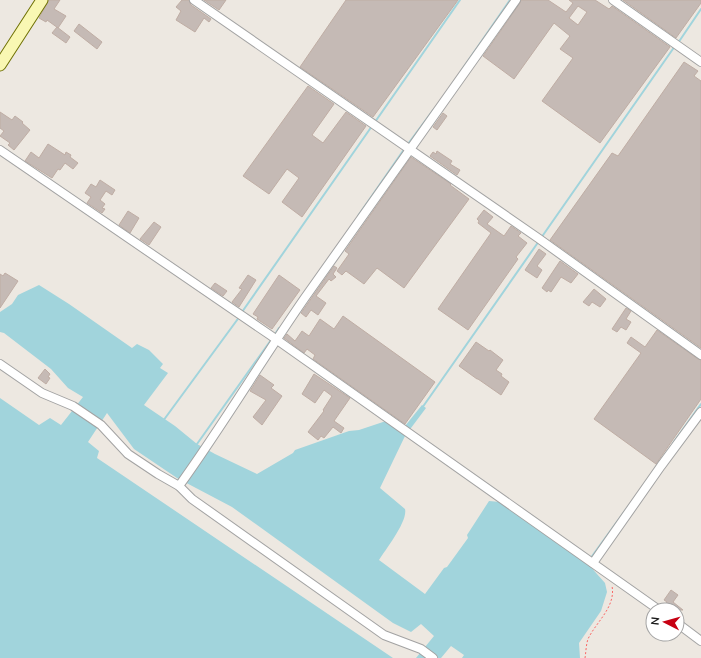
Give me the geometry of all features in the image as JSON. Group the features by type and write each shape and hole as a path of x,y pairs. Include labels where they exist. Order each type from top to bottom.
{"main road":[{"path":"0,65 42,0"}],"street":[{"path":"194,0 541,240 701,355"},
{"path":"179,486 208,445 273,337 408,147 516,0"},
{"path":"613,0 701,62"},
{"path":"0,150 273,337 648,602"},
{"path":"0,364 42,393 73,406 101,425 128,454 179,486 192,499 384,635 421,649 433,658"},
{"path":"590,561 701,412"},
{"path":"685,629 701,641"}],"path":[{"path":"585,658 587,641 606,614 612,596 611,581 606,572"}],"water":[{"path":"39,285 132,348 137,344 149,350 163,364 160,368 168,373 144,405 175,426 197,444 257,474 293,453 295,450 349,431 359,430 386,421 401,431 422,405 426,408 405,436 380,488 405,509 405,514 400,528 379,560 425,594 468,538 467,535 489,501 500,502 589,565 605,583 607,592 601,611 579,643 580,658 462,658 464,655 451,646 441,658 416,658 434,636 421,624 411,632 393,623 232,507 177,478 134,449 107,413 88,442 99,451 97,458 393,658 0,658 0,398 39,425 50,418 61,425 83,397 68,388 51,369 4,333 0,332 0,312 12,304 18,295"}],"building":[{"path":"49,0 60,0 54,9 66,16 58,28 47,20 46,22 39,18"},
{"path":"182,0 189,0 191,5 211,19 209,22 204,18 195,32 176,20 181,11 176,7"},
{"path":"204,0 226,0 219,10"},
{"path":"346,0 458,0 373,117 300,67"},
{"path":"521,0 548,0 566,12 573,3 569,0 595,0 609,9 612,6 670,47 600,143 542,101 573,58 560,49 570,36 554,23 514,79 483,56","holes":["578,6 587,12 578,25 569,18"]},
{"path":"623,0 701,0 701,3 676,38"},
{"path":"79,24 102,42 97,49 74,31"},
{"path":"57,27 70,37 66,43 52,33"},
{"path":"684,62 698,71 694,76 701,81 701,348 550,240 612,153 618,156"},
{"path":"308,86 334,104 312,135 323,143 346,112 366,126 302,217 282,202 299,178 287,169 269,194 243,176"},
{"path":"0,112 12,120 15,116 30,130 14,150 8,145 10,143 0,136 4,131 0,128"},
{"path":"443,113 447,116 437,130 433,127"},
{"path":"48,144 65,155 66,152 71,155 70,157 78,163 73,169 65,163 60,170 58,169 52,178 25,161 31,152 39,158"},
{"path":"437,151 452,161 450,164 460,170 457,175 430,156 433,152 436,154"},
{"path":"411,157 451,184 450,185 469,199 404,288 377,268 364,284 346,271 342,275 337,271 349,254 345,251"},
{"path":"100,180 115,190 112,195 106,191 100,200 105,204 102,208 105,209 102,213 87,203 91,197 85,193 91,184 96,187"},
{"path":"484,210 493,217 487,224 504,236 511,226 521,233 518,236 527,243 516,257 518,259 468,330 438,309 491,233 478,223 479,221 477,219"},
{"path":"128,211 139,218 130,233 119,225"},
{"path":"154,222 161,227 149,245 140,239"},
{"path":"539,249 546,254 537,266 542,270 537,278 525,270"},
{"path":"560,261 578,274 571,283 561,277 551,292 548,290 547,292 542,288"},
{"path":"334,266 337,268 333,274 336,277 331,281 329,279 316,296 326,303 318,315 311,310 306,317 301,313"},
{"path":"5,273 18,281 0,308 0,274 3,276"},
{"path":"248,275 256,280 239,307 232,302 242,289 239,288"},
{"path":"279,275 300,290 272,329 257,319 258,317 253,314"},
{"path":"215,283 227,291 223,296 211,288"},
{"path":"594,289 606,299 600,307 592,302 589,306 583,302"},
{"path":"626,308 631,311 626,319 631,322 626,330 621,327 617,332 612,329"},
{"path":"343,316 435,382 405,424 313,359 315,355 307,349 304,353 284,338 287,334 295,341 302,331 309,336 320,319 334,329"},
{"path":"657,330 701,360 701,399 656,464 594,419 641,353 627,343 631,337 645,347"},
{"path":"476,342 503,360 496,370 509,382 501,395 459,366"},
{"path":"45,369 50,374 48,377 50,378 46,384 38,378"},
{"path":"314,374 350,398 334,421 344,428 341,433 333,427 324,438 321,436 318,440 308,432 324,411 323,410 332,396 324,390 315,403 302,394"},
{"path":"260,375 274,385 271,388 282,396 262,425 253,417 266,400 250,391"},
{"path":"671,590 678,595 673,602 667,602 664,600"}],"waterway":[{"path":"375,122 460,0"},
{"path":"461,71 510,0"},
{"path":"678,43 701,9"},
{"path":"541,238 675,46"},
{"path":"408,144 434,109"},
{"path":"242,312 372,126"},
{"path":"358,216 405,148"},
{"path":"422,408 539,241"},
{"path":"163,421 240,316"},
{"path":"274,336 279,328"},
{"path":"197,444 271,340"},
{"path":"673,443 701,404"},
{"path":"590,559 630,504"}]}
